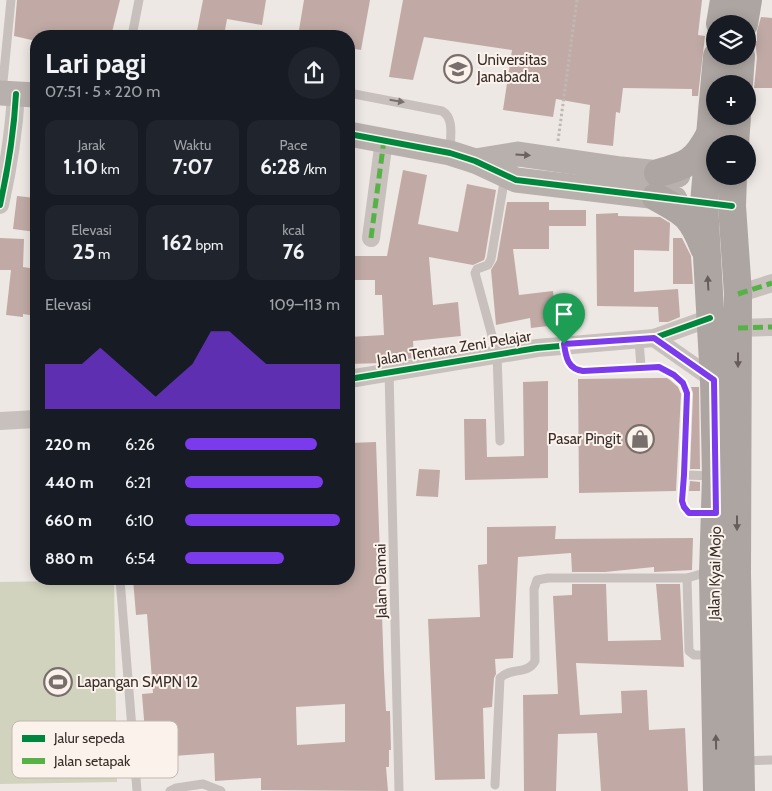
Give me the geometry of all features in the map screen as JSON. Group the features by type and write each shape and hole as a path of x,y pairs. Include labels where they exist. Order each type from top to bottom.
{"main road":[{"path":"722,15 724,0"},
{"path":"746,15 748,0"},
{"name":"Jalan Kyai Mojo","path":"716,65 705,190 714,380 716,476 713,574 714,654 727,688 741,761 741,791"},
{"path":"707,254 692,221 657,185 677,168 694,158 710,134"},
{"name":"Jalan Kyai Mojo","path":"717,791 727,688 738,328 733,188"}],"street":[{"path":"0,205 12,135 14,94"},
{"path":"355,135 450,153 475,161 516,180 657,185 705,190 733,188"},
{"path":"371,238 384,140"},
{"path":"475,161 518,154 547,158 657,185"},
{"path":"738,294 772,283"},
{"name":"Jalan Tentara Zeni Pelajar","path":"355,378 564,344 646,338 710,318"},
{"path":"738,328 772,327"},
{"path":"646,338 714,380"},
{"path":"0,421 30,418"}],"lane":[{"path":"11,0 14,94"},
{"path":"133,30 139,0"},
{"path":"355,95 442,111 447,114 450,120 450,153"},
{"path":"500,441 497,354 475,273 477,269 488,264 491,259 506,175"},
{"path":"641,368 646,338"},
{"path":"564,344 566,358 571,368 576,370 659,367 674,375 683,383 687,393 682,501 689,513 716,513"},
{"name":"Jalan Damai","path":"390,371 399,791"},
{"path":"684,475 716,476"},
{"path":"495,786 500,678 507,672 526,670 532,666 535,660 534,589 537,580 548,578 687,578 701,574 713,574"},
{"path":"687,578 689,651 694,655 714,654"},
{"path":"120,585 131,721"},
{"path":"741,761 772,760"},
{"path":"136,778 137,791"},
{"path":"170,791 176,788 203,784 221,791"}],"path":[{"path":"547,158 558,141 577,0"}],"green space":[{"name":"Lapangan SMPN 12","path":"30,581 30,585 114,585 116,721 12,721 12,778 117,778 117,782 0,784 0,582"}],"building":[{"path":"17,0 120,0 112,30 30,30 30,40 14,36"},
{"path":"203,0 266,0 262,25 227,19 225,30 197,30"},
{"path":"304,0 370,0 361,50 355,49 355,30 299,30"},
{"path":"403,0 702,0 698,35 705,36 698,96 692,96 692,89 623,88 620,113 616,112 613,146 587,143 590,105 556,99 553,117 503,110 512,50 424,37 413,80 389,77"},
{"path":"761,17 772,18 772,88 756,88 757,31"},
{"path":"403,170 427,175 418,224 458,232 467,184 496,190 484,260 473,265 429,257 433,305 458,302 461,336 413,341 414,358 383,363 355,364 355,337 384,335 382,295 375,295 375,280 355,280 355,256 387,256"},
{"path":"17,196 30,197 30,231 13,229"},
{"path":"507,202 549,202 549,210 586,210 586,226 549,226 549,249 513,249 519,295 553,291 557,325 531,328 530,318 496,325 491,270 497,260"},
{"path":"618,213 618,216 660,217 670,223 669,251 634,250 634,292 678,289 680,317 668,322 659,322 658,307 597,306 596,214"},
{"path":"0,238 24,239 23,267 30,268 30,315 23,314 23,317 6,315 11,270 0,270"},
{"path":"673,238 682,238 691,256 693,284 673,284"},
{"name":"Pasar Pingit","path":"667,378 678,387 681,394 676,491 579,493 578,379"},
{"path":"548,381 548,478 465,480 464,419 486,419 487,457 524,456 523,382"},
{"path":"691,387 699,387 700,469 690,469 693,393"},
{"path":"376,442 386,711 390,711 391,750 389,750 389,767 386,767 388,791 261,790 261,778 215,781 214,753 178,756 178,721 144,721 142,694 153,693 147,614 136,615 134,585 355,585 355,443","holes":["345,704 345,742 297,745 296,707"]},
{"path":"419,469 440,470 438,497 416,496"},
{"path":"690,481 700,482 700,491 689,491"},
{"path":"556,526 555,539 693,538 692,570 654,572 654,567 605,572 572,572 571,553 518,557 513,658 495,659 496,674 494,678 492,707 483,708 485,779 435,780 428,619 480,617 478,565 487,564 487,527"},
{"path":"572,584 606,584 608,641 661,640 656,584 680,584 684,667 576,663 580,715 622,713 621,691 647,690 649,730 685,728 688,791 601,791 597,733 558,734 556,791 524,791 523,695 558,694 553,596 572,595"}],"marked path":[{"path":"371,238 384,140"},
{"path":"738,294 772,283"},
{"path":"738,328 772,327"}],"cycle path":[{"path":"0,205 6,178 16,94"},
{"path":"355,135 450,153 475,161 516,180 732,206"},
{"path":"355,378 537,348 654,338 710,318"}],"place":[{"name":"Universitas Janabadra","path":"458,69"},
{"name":"Pasar Pingit","path":"640,439"},
{"name":"Lapangan SMPN 12","path":"58,682"}],"route":[{"path":"654,338 714,380 716,513 689,513 682,501 687,393 683,383 674,375 659,367 576,370 571,368 566,358 564,344 654,338"}]}
